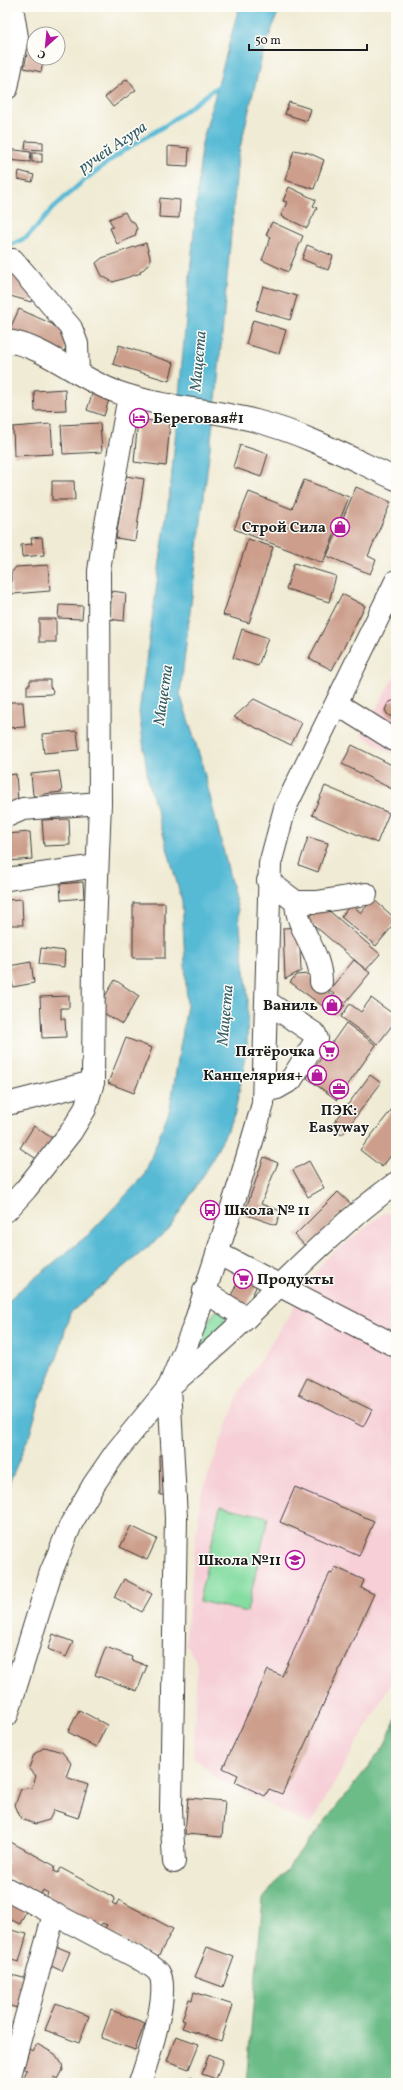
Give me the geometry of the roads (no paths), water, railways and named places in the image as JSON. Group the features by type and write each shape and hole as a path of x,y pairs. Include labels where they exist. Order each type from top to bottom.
{"street":[{"path":"7,88 17,37 12,7"},
{"path":"13,260 71,328 78,344 78,373"},
{"path":"7,341 26,346 114,391 167,406 254,420 306,437 396,479"},
{"path":"7,1210 26,1189 71,1132 86,1109 93,1082 94,954 100,804 99,571 129,396"},
{"path":"174,1862 171,1809 176,1518 169,1387 194,1326 255,1130 264,1091 267,1002 268,881 270,864 286,808 338,704 396,580"},
{"path":"338,704 396,741"},
{"path":"7,816 23,809 100,804"},
{"path":"7,879 97,866"},
{"path":"268,881 296,902 317,902 366,894"},
{"path":"296,902 298,920 316,954 321,972 321,982"},
{"path":"264,1091 277,1088 291,1080 317,1039 315,1034 267,1002"},
{"path":"7,1104 93,1082"},
{"path":"7,1715 51,1572 71,1524 94,1484 116,1452 169,1387 246,1318 279,1284 349,1221 396,1183"},
{"path":"216,1253 279,1284 396,1346"},
{"path":"204,1291 246,1318"},
{"path":"7,1889 136,1957 152,1966 159,1973 163,1983 163,1996 151,2047 140,2083"},
{"path":"8,2083 54,1914"}],"water":[{"name":"Мацеста","path":"239,7 280,7 262,56 238,156 217,390 180,694 201,760 238,910 248,997 247,1051 234,1117 209,1166 169,1229 70,1313 58,1355 40,1399 30,1434 7,1488 7,1303 15,1294 88,1235 144,1176 170,1108 187,1005 182,901 148,780 139,712 171,483 202,143"}],"waterway":[{"name":"ручей Агура","path":"7,247 27,237 53,208 82,182 124,150 166,125 221,84"}],"place":[{"name":"Береговая#1","path":"139,418"},
{"name":"Строй Сила","path":"340,527"},
{"name":"Ваниль","path":"332,1005"},
{"name":"Пятёрочка","path":"329,1051"},
{"name":"Канцелярия+","path":"317,1075"},
{"name":"ПЭК: Easyway","path":"339,1089"},
{"name":"Школа № 11","path":"210,1210"},
{"name":"Продукты","path":"243,1279"},
{"name":"Школа №11","path":"295,1560"}]}
